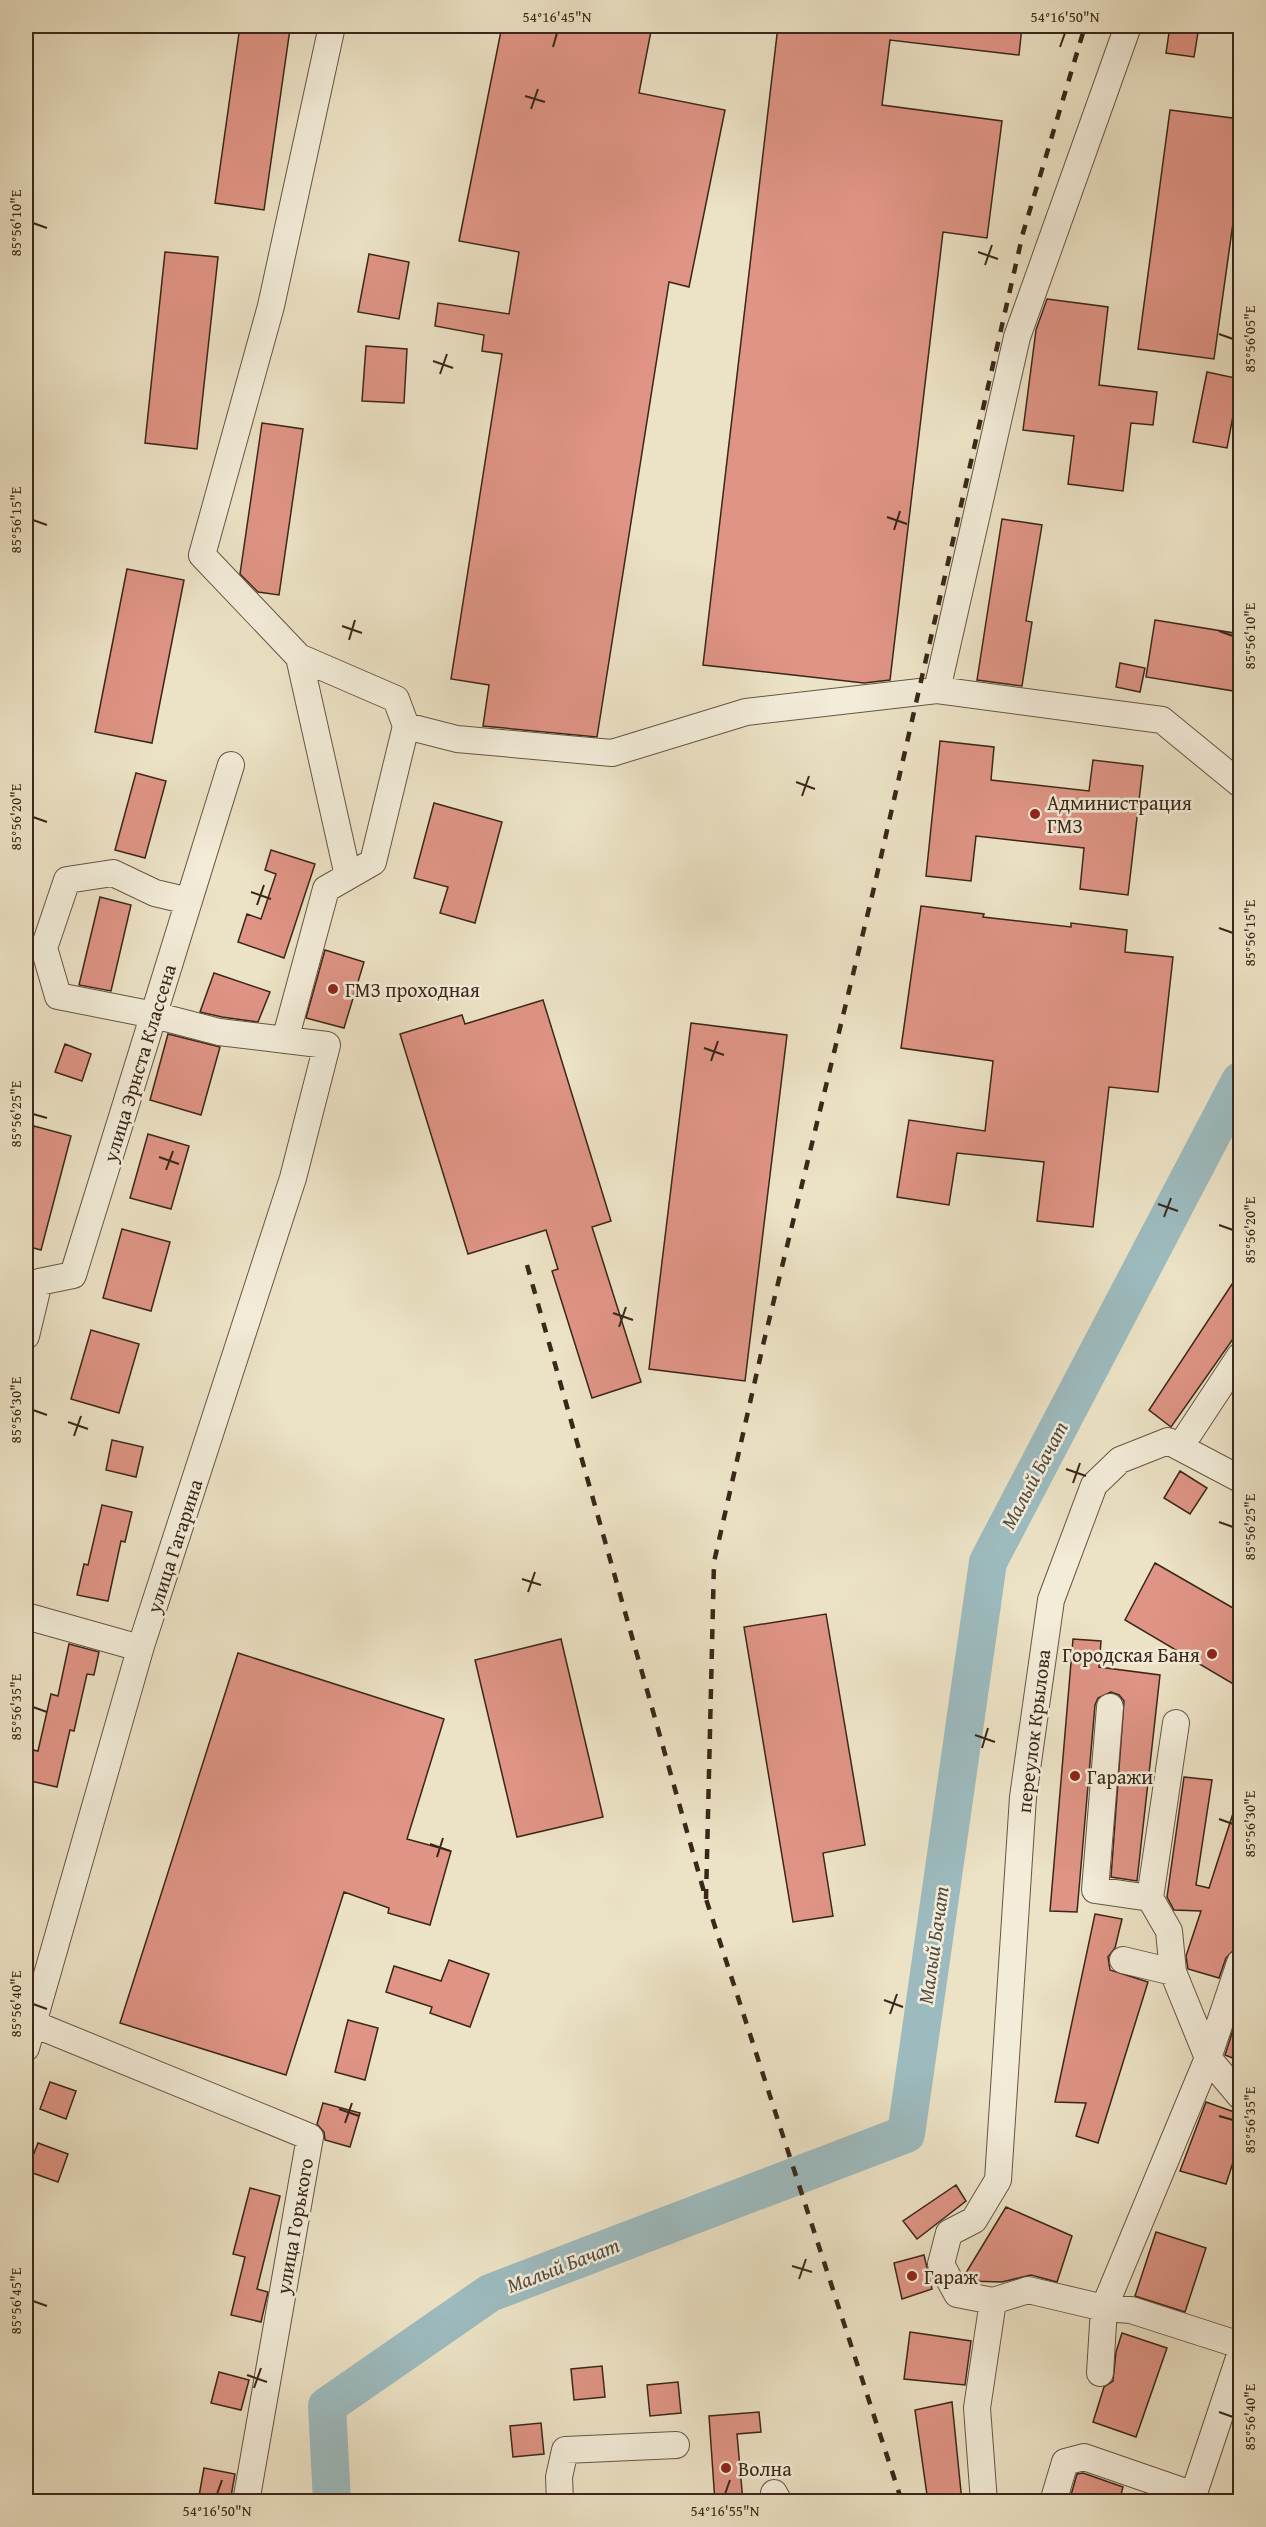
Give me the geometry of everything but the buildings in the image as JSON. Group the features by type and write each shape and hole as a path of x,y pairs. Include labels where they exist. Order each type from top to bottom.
{"street":[{"path":"189,901 155,893 113,873 67,880 44,948 58,996 154,1015 219,1032 285,1040 326,889 373,862 406,726 396,699 299,657 202,555 271,306 332,26"},
{"path":"937,690 1017,337 1128,26"},
{"path":"299,657 348,876"},
{"path":"406,726 457,739 612,753 746,712 937,690 1162,720 1240,784"},
{"name":"улица Эрнста Классена","path":"26,1336 39,1282 73,1275 231,765"},
{"name":"улица Гагарина","path":"26,2048 141,1646 293,1178 327,1045 285,1040"},
{"path":"1180,1447 1240,1356"},
{"name":"переулок Крылова","path":"993,2301 957,2294 941,2264 949,2234 974,2220 998,2180 1023,1797 1051,1600 1094,1485 1120,1460 1168,1441 1240,1479"},
{"path":"26,1616 129,1645 141,1646"},
{"path":"1110,1707 1095,1890 1150,1898"},
{"path":"1176,1723 1150,1898 1169,1931 1173,1972 1208,2058 1240,2096"},
{"path":"1124,1960 1173,1972"},
{"path":"1100,2373 1104,2308 1208,2058 1240,1963"},
{"name":"улица Горького","path":"34,2024 310,2137 246,2502"},
{"path":"984,2502 977,2408 993,2301 1028,2290 1104,2308 1131,2310 1240,2345"},
{"path":"1053,2502 1065,2462 1084,2457 1192,2498 1232,2408 1240,2355"},
{"path":"560,2502 559,2477 565,2450 676,2445"}],"waterway":[{"name":"Малый Бачат","path":"332,2502 327,2406 490,2293 906,2134 988,1562 1240,1081"}],"railway":[{"path":"706,1899 714,1562 764,1341 873,892 1023,233 1085,26"},
{"path":"527,1265 706,1899 902,2502"}],"place":[{"name":"Администрация ГМЗ","path":"1035,814"},
{"name":"ГМЗ проходная","path":"333,989"},
{"name":"Городская Баня","path":"1212,1654"},
{"name":"Гаражи","path":"1075,1776"},
{"name":"Гараж","path":"912,2276"},
{"name":"Волна","path":"726,2468"}]}
